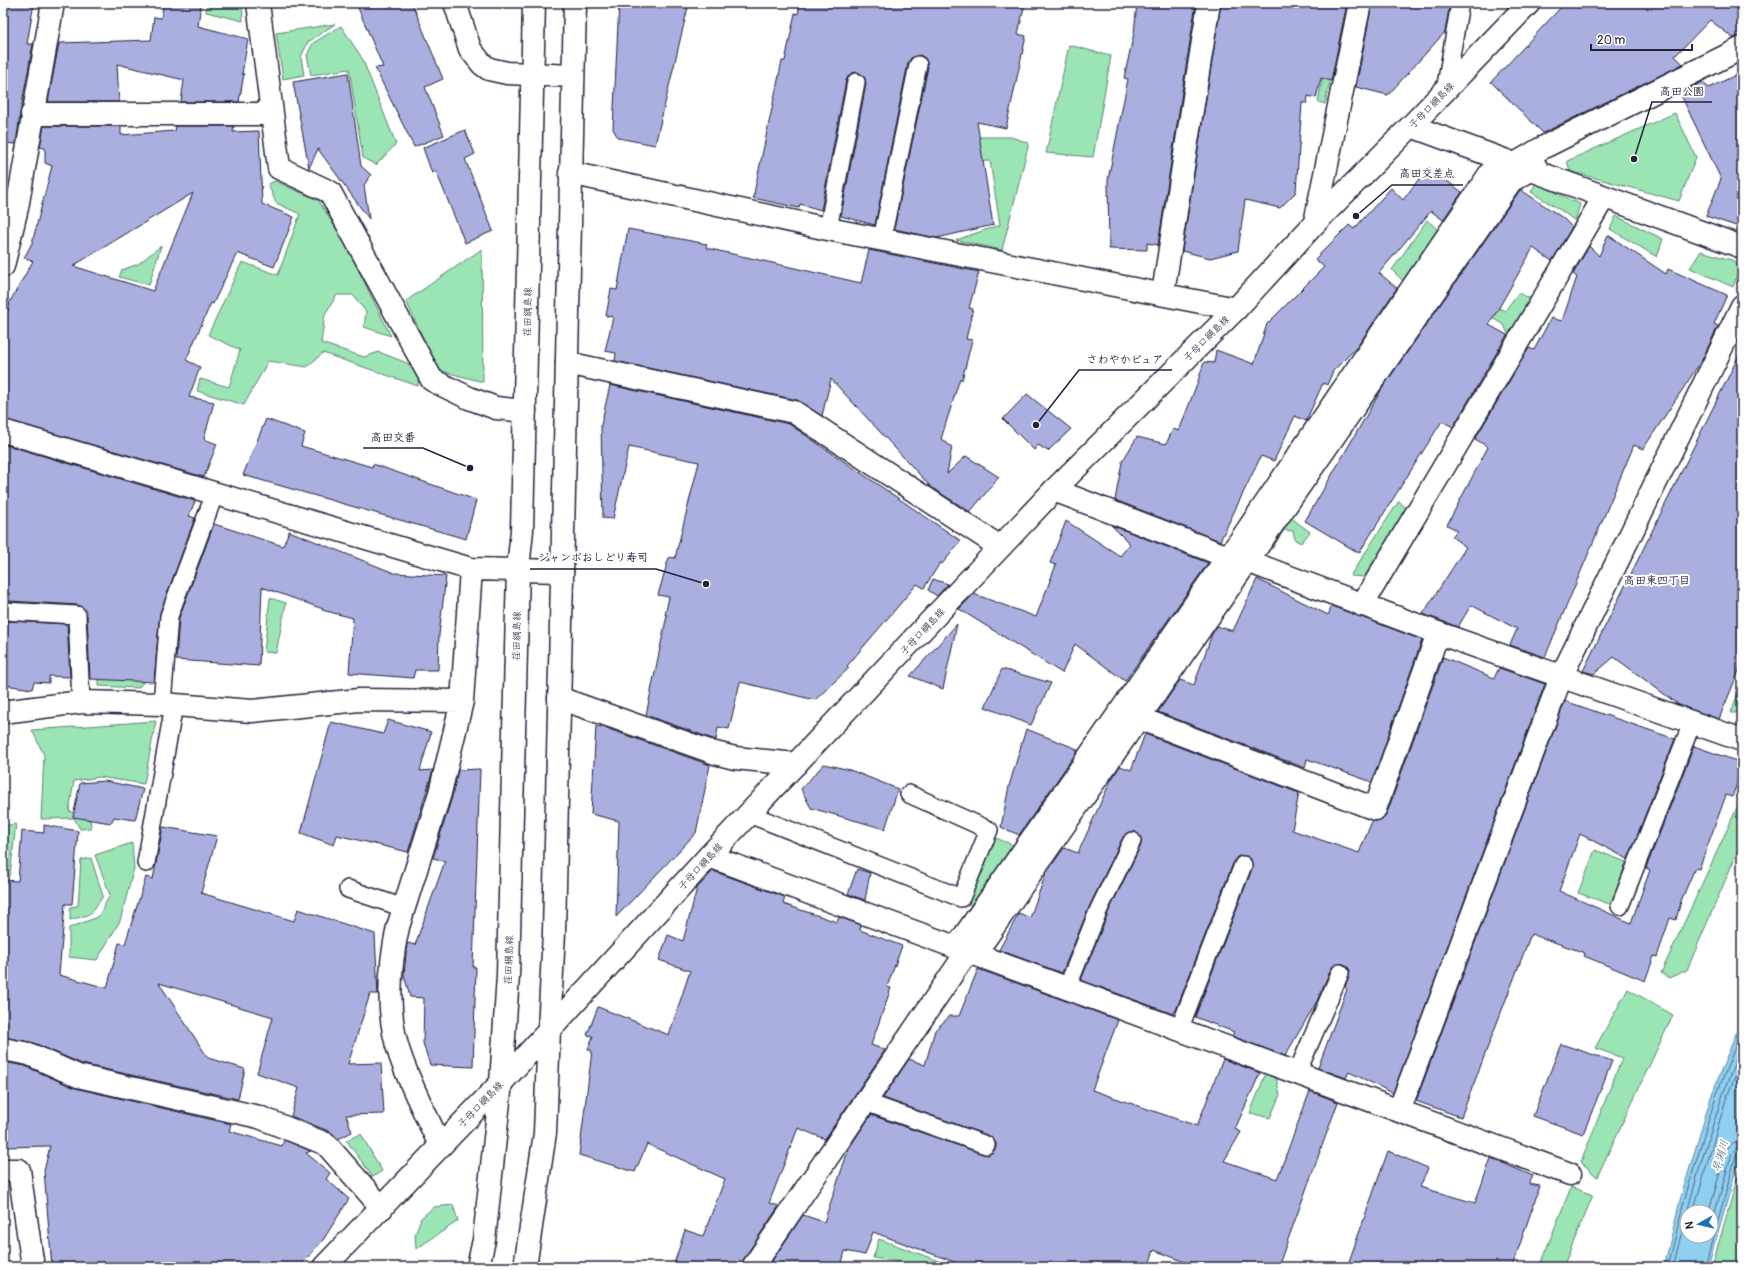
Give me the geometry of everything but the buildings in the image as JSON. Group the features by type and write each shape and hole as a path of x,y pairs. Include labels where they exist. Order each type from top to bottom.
{"street":[{"path":"3,266 17,208 32,114 53,3"},
{"path":"258,3 279,168 330,192 432,380 469,398 496,408 525,411"},
{"path":"455,3 470,50 482,64 489,69 498,72 531,75 573,76"},
{"name":"荏田綱島線","path":"478,1267 484,1240 501,1083 508,975 518,569 522,530 531,75 534,3"},
{"path":"525,1267 546,1133 554,932 574,3"},
{"path":"1163,293 1209,3"},
{"path":"1315,223 1360,3"},
{"name":"子母口綱島線","path":"324,1267 501,1083 709,856 1054,490 1236,309 1315,223 1529,3"},
{"path":"753,1267 966,951 1237,559 1511,180 1542,148 1742,48"},
{"path":"1523,167 1553,157 1742,63"},
{"path":"32,114 272,114"},
{"path":"1411,126 1742,248"},
{"path":"570,173 828,229 1163,293 1236,309"},
{"path":"1362,606 1604,197"},
{"path":"1399,1111 1561,677 1742,306"},
{"path":"567,363 794,412 1000,547"},
{"path":"3,431 471,569 562,571"},
{"path":"1054,490 1362,606 1742,740"},
{"path":"966,951 1139,718 1237,559"},
{"path":"440,1145 399,1053 392,1017 390,981 394,945 440,793 462,701 471,569"},
{"path":"1139,718 1375,809 1438,633"},
{"path":"559,698 734,758 796,764"},
{"path":"3,712 81,702 168,705 252,711 359,700 462,701"},
{"path":"709,856 1570,1174"},
{"path":"3,1049 29,1054 78,1076 259,1117 326,1144 382,1208"},
{"path":"3,1170 19,1170 34,1267"}],"lane":[{"path":"1445,91 1460,3"},
{"path":"882,239 918,65"},
{"path":"828,229 856,82"},
{"path":"146,863 168,705 169,616 215,493"},
{"path":"3,611 77,615 81,702"},
{"path":"1620,906 1692,723"},
{"path":"749,814 961,898 989,830 909,794"},
{"path":"1067,988 1099,909 1132,841"},
{"path":"1179,1030 1243,865"},
{"path":"348,889 404,908"},
{"path":"1297,1073 1340,973"},
{"path":"865,1102 986,1145"}],"green space":[{"path":"207,3 242,3 243,21 206,12"},
{"path":"1306,20 1343,22 1325,104 1318,102 1329,40"},
{"path":"335,24 308,42 301,57 304,75 283,79 276,33"},
{"path":"341,26 362,58 396,144 376,165 363,158 349,69 311,75 307,55 313,43"},
{"path":"1069,45 1111,56 1093,157 1046,153"},
{"path":"1675,113 1696,157 1679,201 1570,171 1567,161"},
{"path":"970,137 1011,137 1029,143 1002,250 956,240 1000,225 990,161 969,162"},
{"path":"275,181 318,200 345,243 391,336 364,327 366,312 353,295 337,295 325,314 321,343 364,357 379,352 407,363 419,377 418,386 323,353 307,367 268,361 244,405 197,391 200,379 229,387 240,350 208,335 242,262 278,275 300,214 276,203 268,184"},
{"path":"1536,183 1580,204 1575,221 1531,192"},
{"path":"1616,216 1663,239 1657,257 1610,229"},
{"path":"1427,220 1438,230 1405,283 1392,270"},
{"path":"161,246 149,285 119,277 122,270 138,264"},
{"path":"482,249 483,382 438,370 406,301"},
{"path":"1701,251 1735,261 1739,269 1733,287 1690,268"},
{"path":"1518,293 1532,299 1510,338 1504,325 1464,302 1468,294 1505,311"},
{"path":"1399,501 1407,509 1365,577 1350,576"},
{"path":"1286,514 1310,532 1301,543 1295,540 1293,531 1284,530 1272,549 1265,543"},
{"path":"270,598 286,603 276,653 264,652"},
{"path":"152,673 138,688 99,686 99,677"},
{"path":"1742,681 1741,713 1731,713"},
{"path":"156,721 144,784 100,777 74,781 69,811 90,818 91,828 80,829 74,818 41,819 44,755 32,730"},
{"path":"1742,797 1742,841 1687,970 1669,978 1661,973"},
{"path":"16,824 10,875 3,875 3,826"},
{"path":"994,837 1015,846 973,908 967,901 986,866 983,852"},
{"path":"132,843 134,868 120,921 97,960 69,957 69,928 98,917 110,895 95,855"},
{"path":"1595,850 1626,862 1612,905 1578,893"},
{"path":"91,858 103,896 91,914 70,920 70,907 78,906 81,860"},
{"path":"1628,989 1673,1015 1597,1177 1581,1162 1622,1058 1595,1048"},
{"path":"1266,1073 1276,1077 1280,1095 1270,1118 1250,1113"},
{"path":"361,1134 382,1171 373,1177 346,1140"},
{"path":"1742,1161 1742,1267 1712,1267"},
{"path":"1571,1187 1593,1195 1563,1267 1539,1267"},
{"path":"453,1205 458,1221 416,1249 415,1235 421,1218 434,1207"},
{"path":"879,1239 955,1267 921,1267 920,1265 873,1258"}],"water":[{"name":"早渕川","path":"1742,1018 1742,1149 1719,1229 1719,1204 1679,1204 1712,1094"},
{"path":"1679,1204 1679,1244 1715,1244 1708,1267 1664,1267"}],"place":[{"name":"高田公園","path":"1634,159"},
{"name":"高田交差点","path":"1356,216"},
{"name":"さわやかピュア","path":"1036,425"},
{"name":"高田交番","path":"470,468"},
{"name":"ジャンボおしどり寿司","path":"706,584"}],"district":[{"name":"高田東四丁目","path":"1657,580"}]}
